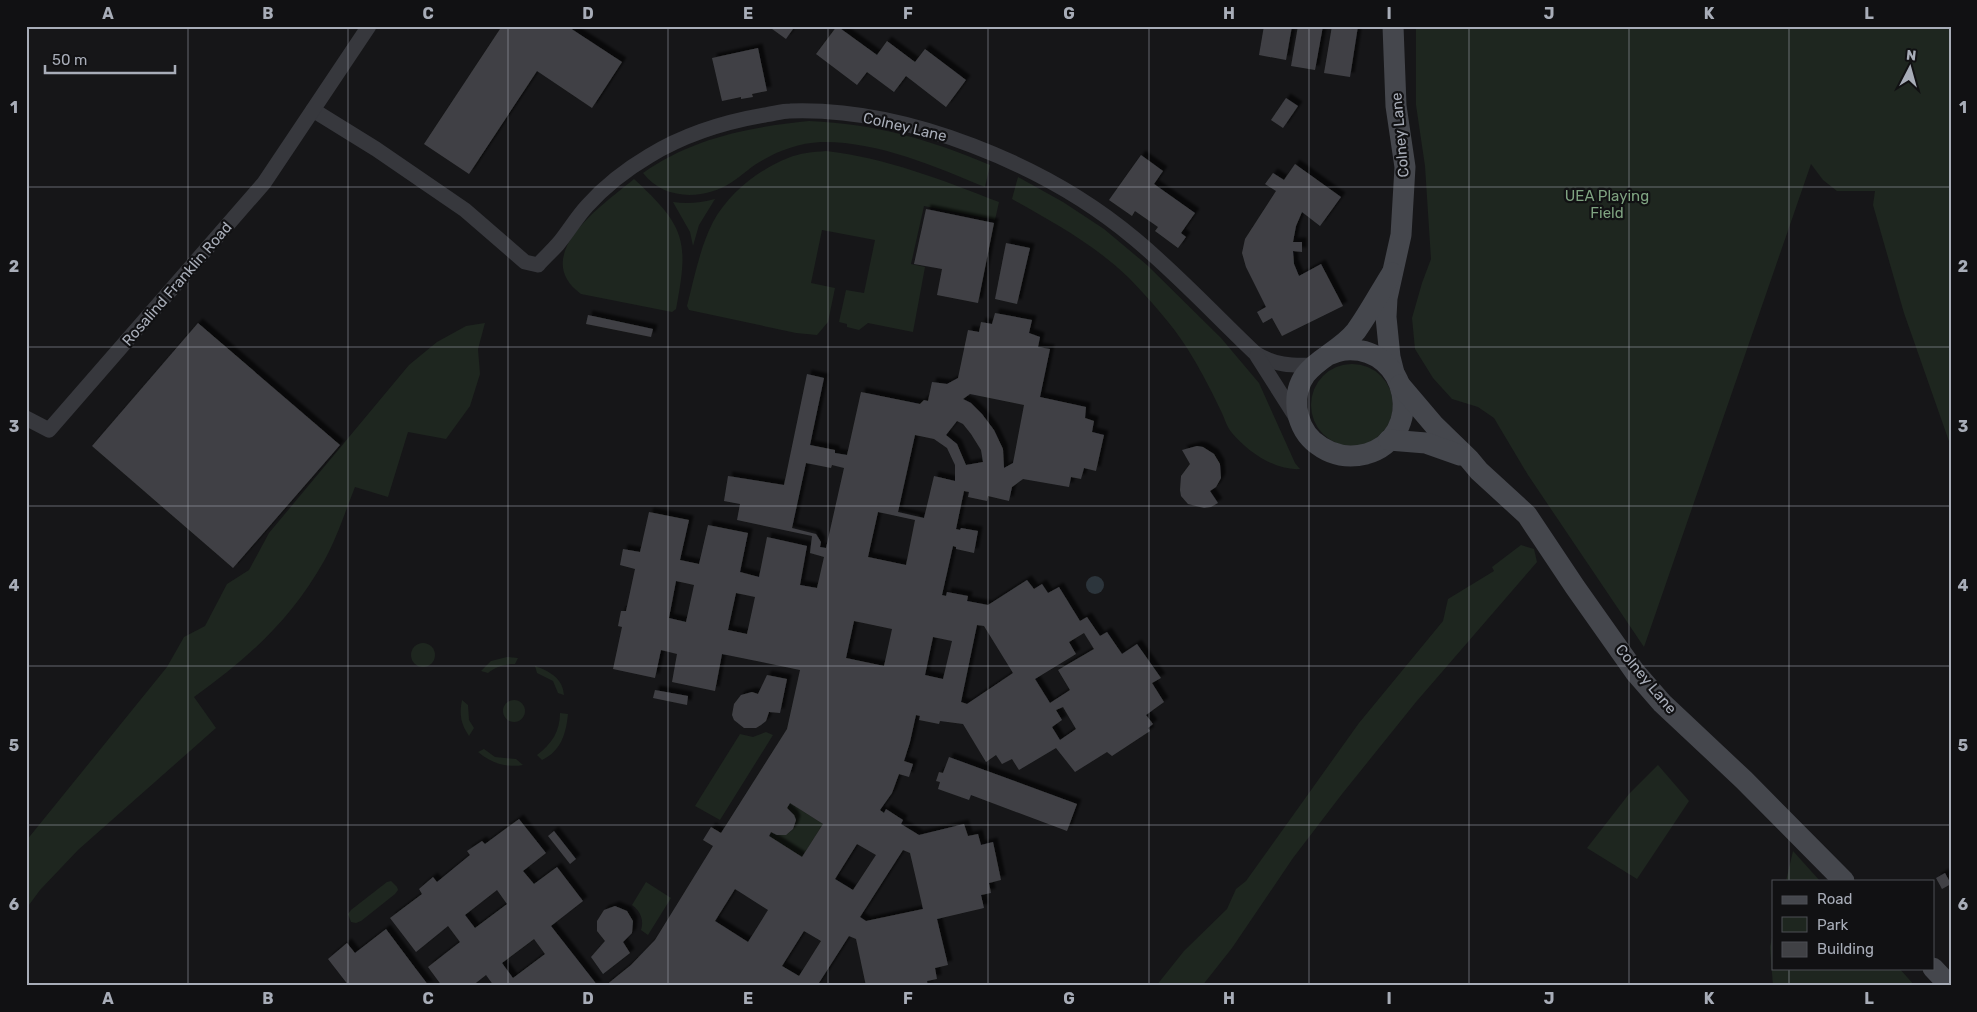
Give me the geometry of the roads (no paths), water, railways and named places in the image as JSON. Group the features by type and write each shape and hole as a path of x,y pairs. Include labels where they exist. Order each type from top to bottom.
{"street":[{"name":"Rosalind Franklin Road","path":"26,418 49,430 264,183 369,26"},
{"name":"Colney Lane","path":"1255,353 1311,440 1324,450 1340,456 1356,456 1372,452 1389,440 1398,428 1403,414 1404,399 1390,357 1386,317 1387,298 1401,235 1404,167 1396,106 1393,26"},
{"name":"Colney Lane","path":"313,110 376,149 465,210 525,262 538,265 558,244 584,208 598,194 648,156 677,140 729,123 789,111 844,113 893,121 969,144 1022,168 1086,203 1134,238 1255,353 1268,361 1281,365 1320,360 1346,350 1364,352 1381,360 1434,425 1469,459 1478,471 1527,515 1635,672 1662,703 1744,780 1843,880"},
{"name":"Colney Lane","path":"1303,428 1298,415 1298,395 1304,376 1320,360 1344,343 1356,331 1392,273"},
{"name":"Colney Lane","path":"1389,440 1426,443 1448,449 1469,459"},
{"path":"1934,969 1950,986"}],"park label":[{"name":"UEA Playing Field","path":"1607,204"}]}
